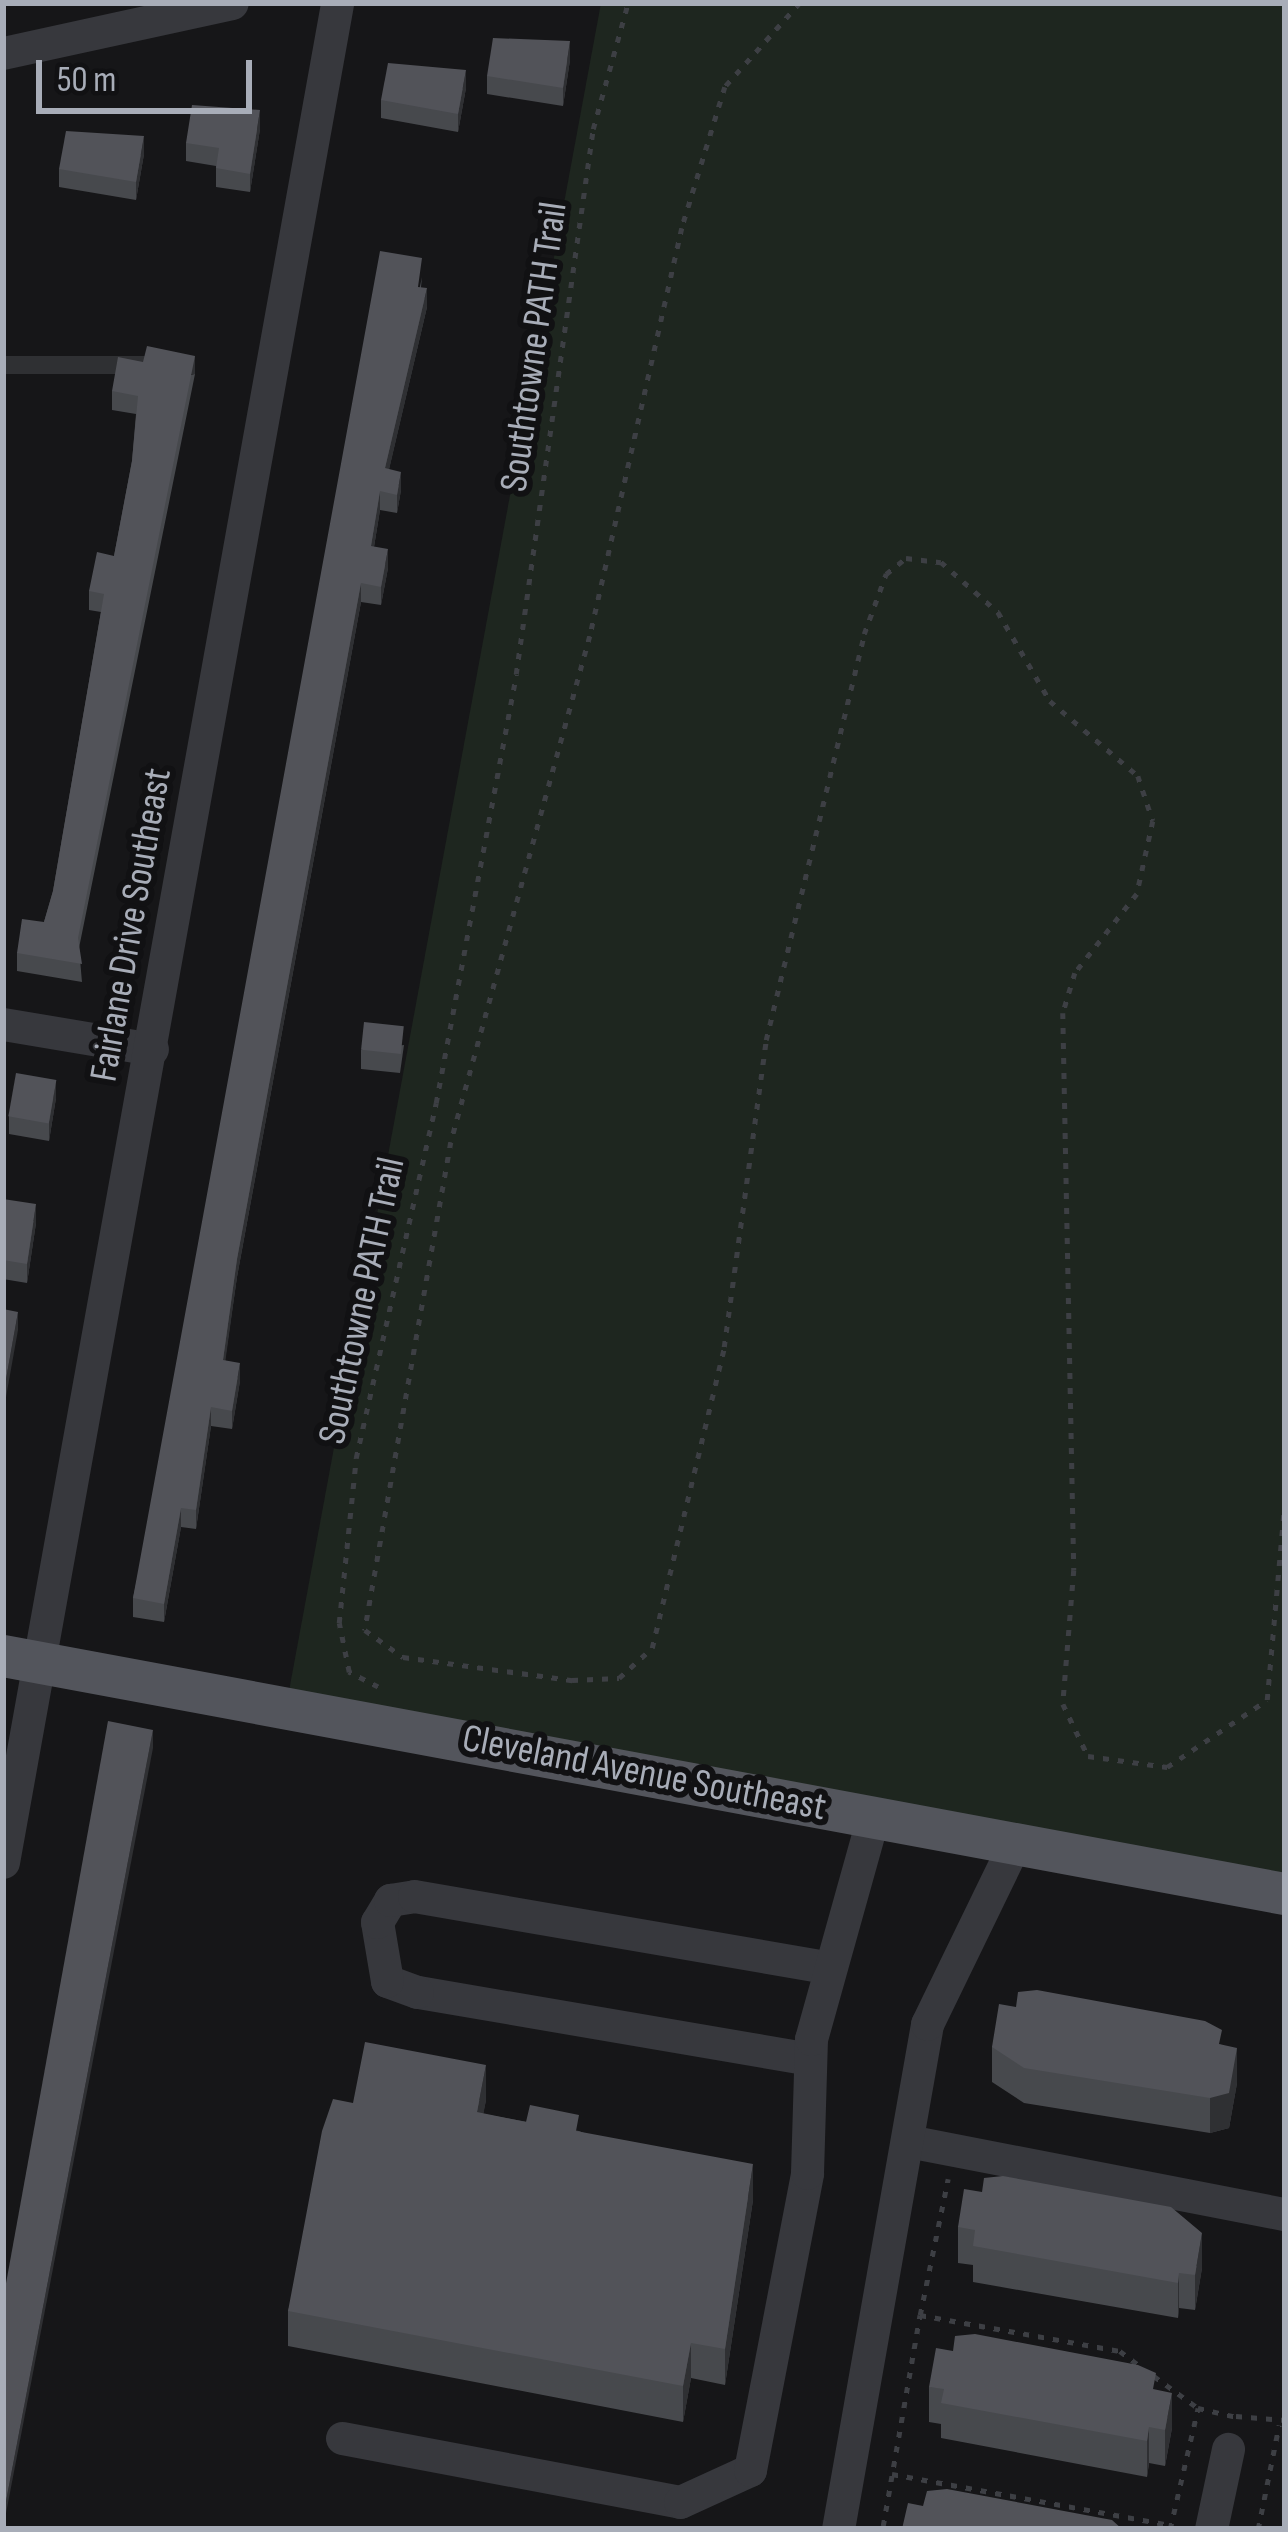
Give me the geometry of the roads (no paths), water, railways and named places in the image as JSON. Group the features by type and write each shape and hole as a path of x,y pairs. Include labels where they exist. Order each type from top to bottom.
{"main road":[{"name":"Cleveland Avenue Southeast","path":"22,1659 1285,1894"}],"street":[{"path":"3,53 232,3"},
{"name":"Fairlane Drive Southeast","path":"3,1862 22,1659 152,1049 337,3"},
{"path":"3,1024 152,1049"},
{"path":"342,2438 680,2502 750,2470 807,2173 810,2060 830,1968 873,1817"},
{"path":"838,2529 927,2024 1015,1843"},
{"path":"810,2060 417,1992 388,1982 377,1922 390,1900 414,1895 830,1968"},
{"path":"908,2141 1285,2214"},
{"path":"1211,2529 1231,2432"}]}
